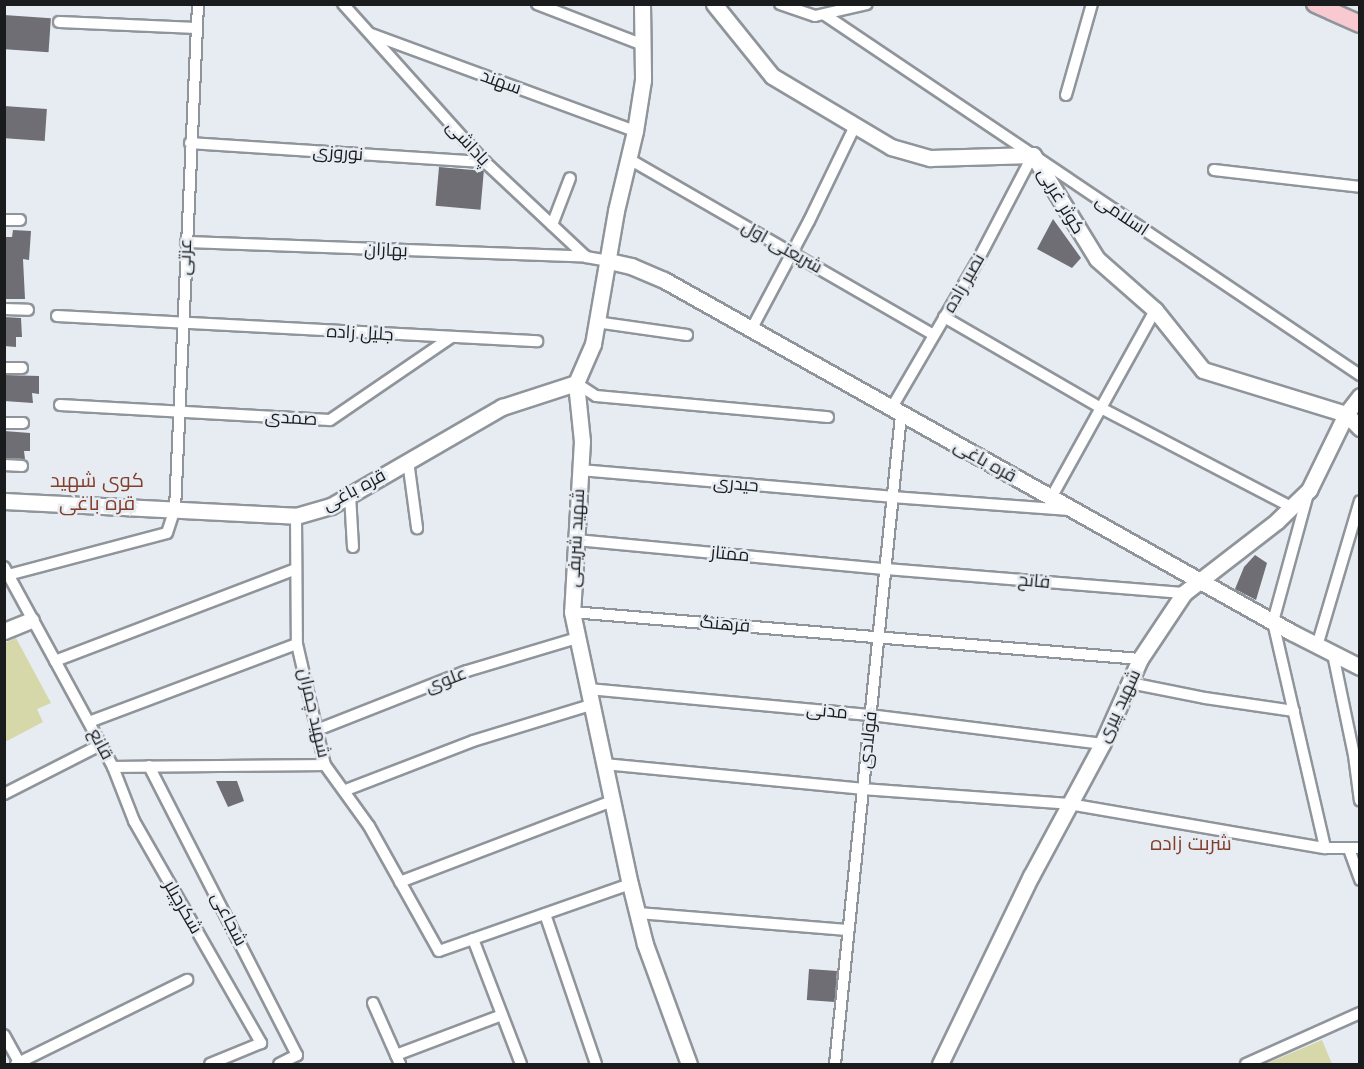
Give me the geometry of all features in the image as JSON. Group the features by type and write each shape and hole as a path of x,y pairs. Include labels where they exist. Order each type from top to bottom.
{"main road":[{"path":"1315,4 1359,24"}],"street":[{"name":"عزتی","path":"175,509 198,4"},
{"name":"پاداشی","path":"343,4 485,162 585,257"},
{"path":"537,4 643,45"},
{"name":"شهید شریفى","path":"642,4 643,80 635,131 593,344 576,383 582,441 572,612 645,944 690,1065"},
{"name":"کوثر غربی","path":"714,4 772,76 891,147 930,158 1033,155 1097,259 1155,310 1203,370 1346,414"},
{"name":"اسلامی","path":"780,4 815,16 867,4"},
{"path":"1066,95 1092,4"},
{"name":"اسلامی","path":"825,15 1359,375"},
{"path":"59,22 196,28"},
{"name":"سهند","path":"368,33 635,131"},
{"path":"751,330 809,221 855,126"},
{"name":"نوروزی","path":"190,143 485,162"},
{"name":"نصیر زاده","path":"896,412 934,335 1033,155"},
{"name":"شریعتی اول","path":"629,159 934,335"},
{"path":"1214,170 1359,188"},
{"path":"552,225 570,178"},
{"path":"4,220 20,220"},
{"name":"بهاران","path":"186,242 585,257"},
{"path":"585,257 609,261"},
{"name":"قره باغی","path":"609,261 631,266 664,280 1273,622 1359,667"},
{"path":"4,309 28,310"},
{"path":"1051,498 1155,310"},
{"name":"جلیل زاده","path":"57,316 537,341"},
{"path":"945,317 1101,408 1291,507"},
{"path":"596,322 687,335"},
{"name":"صمدی","path":"60,405 330,420 450,337"},
{"path":"4,368 22,368"},
{"path":"576,383 596,396 828,417"},
{"name":"قره باغی","path":"4,501 296,516 331,506 502,407 576,383"},
{"name":"شهید پیری","path":"940,1065 1031,876 1102,744 1140,659 1184,593 1309,490 1346,414 1359,396"},
{"name":"فولادی","path":"835,1065 892,497 896,412"},
{"path":"1346,414 1359,428"},
{"path":"4,423 23,423"},
{"path":"408,461 417,528"},
{"path":"4,465 22,466"},
{"name":"حیدری","path":"580,470 1074,510"},
{"path":"1309,490 1273,622 1325,848"},
{"path":"350,495 353,547"},
{"path":"1317,646 1359,501"},
{"path":"6,571 167,532 175,509"},
{"name":"شهید چمران","path":"296,516 297,644 325,765 346,790 439,951 473,939"},
{"name":"ممتاز","path":"576,540 885,569"},
{"path":"55,662 296,569"},
{"name":"فاتح","path":"885,569 1184,593"},
{"name":"قانع","path":"6,571 113,767 325,765"},
{"name":"فرهنگ","path":"572,612 1140,659"},
{"path":"4,632 31,620"},
{"name":"علوی","path":"317,730 467,671 577,638"},
{"path":"90,722 297,644"},
{"path":"1333,654 1354,756 1359,801"},
{"path":"1130,683 1205,698 1293,711"},
{"name":"مدنی","path":"588,689 870,716 1102,744"},
{"path":"346,790 473,741 591,705"},
{"path":"4,795 100,745"},
{"path":"604,764 862,789 1069,804 1325,848 1354,848 1359,880"},
{"name":"شجاعی","path":"149,766 297,1055 279,1065"},
{"name":"شکرچیلر","path":"113,767 134,822 261,1043 210,1065"},
{"path":"400,882 612,801"},
{"path":"521,1065 473,939 630,884"},
{"path":"637,913 848,930"},
{"path":"545,914 596,1065"},
{"path":"4,1035 18,1064 187,980"},
{"path":"373,1003 399,1062 502,1015"},
{"path":"1246,1065 1359,1012"}],"green space":[{"path":"16,638 51,703 37,709 43,722 5,742 5,643"},
{"path":"1322,1040 1332,1064 1265,1064"}],"building":[{"path":"4,15 51,18 49,52 4,49"},
{"path":"4,106 47,109 45,141 4,138"},
{"path":"439,167 484,171 480,210 436,206"},
{"path":"1053,219 1081,258 1072,268 1037,249"},
{"path":"13,230 31,231 29,260 23,259 25,299 4,299 4,237 12,237"},
{"path":"4,317 21,318 22,337 16,337 16,347 4,346"},
{"path":"4,375 39,376 39,394 32,393 33,403 4,401"},
{"path":"4,431 30,433 30,451 24,451 25,459 4,458"},
{"path":"1255,555 1267,563 1256,600 1235,589 1244,567"},
{"path":"216,781 237,781 244,801 228,807"},
{"path":"809,969 837,971 835,1002 807,1000"}],"district":[{"name":"کوی شهید قره باغی","path":"97,492"},
{"name":"شربت زاده","path":"1191,843"}]}
